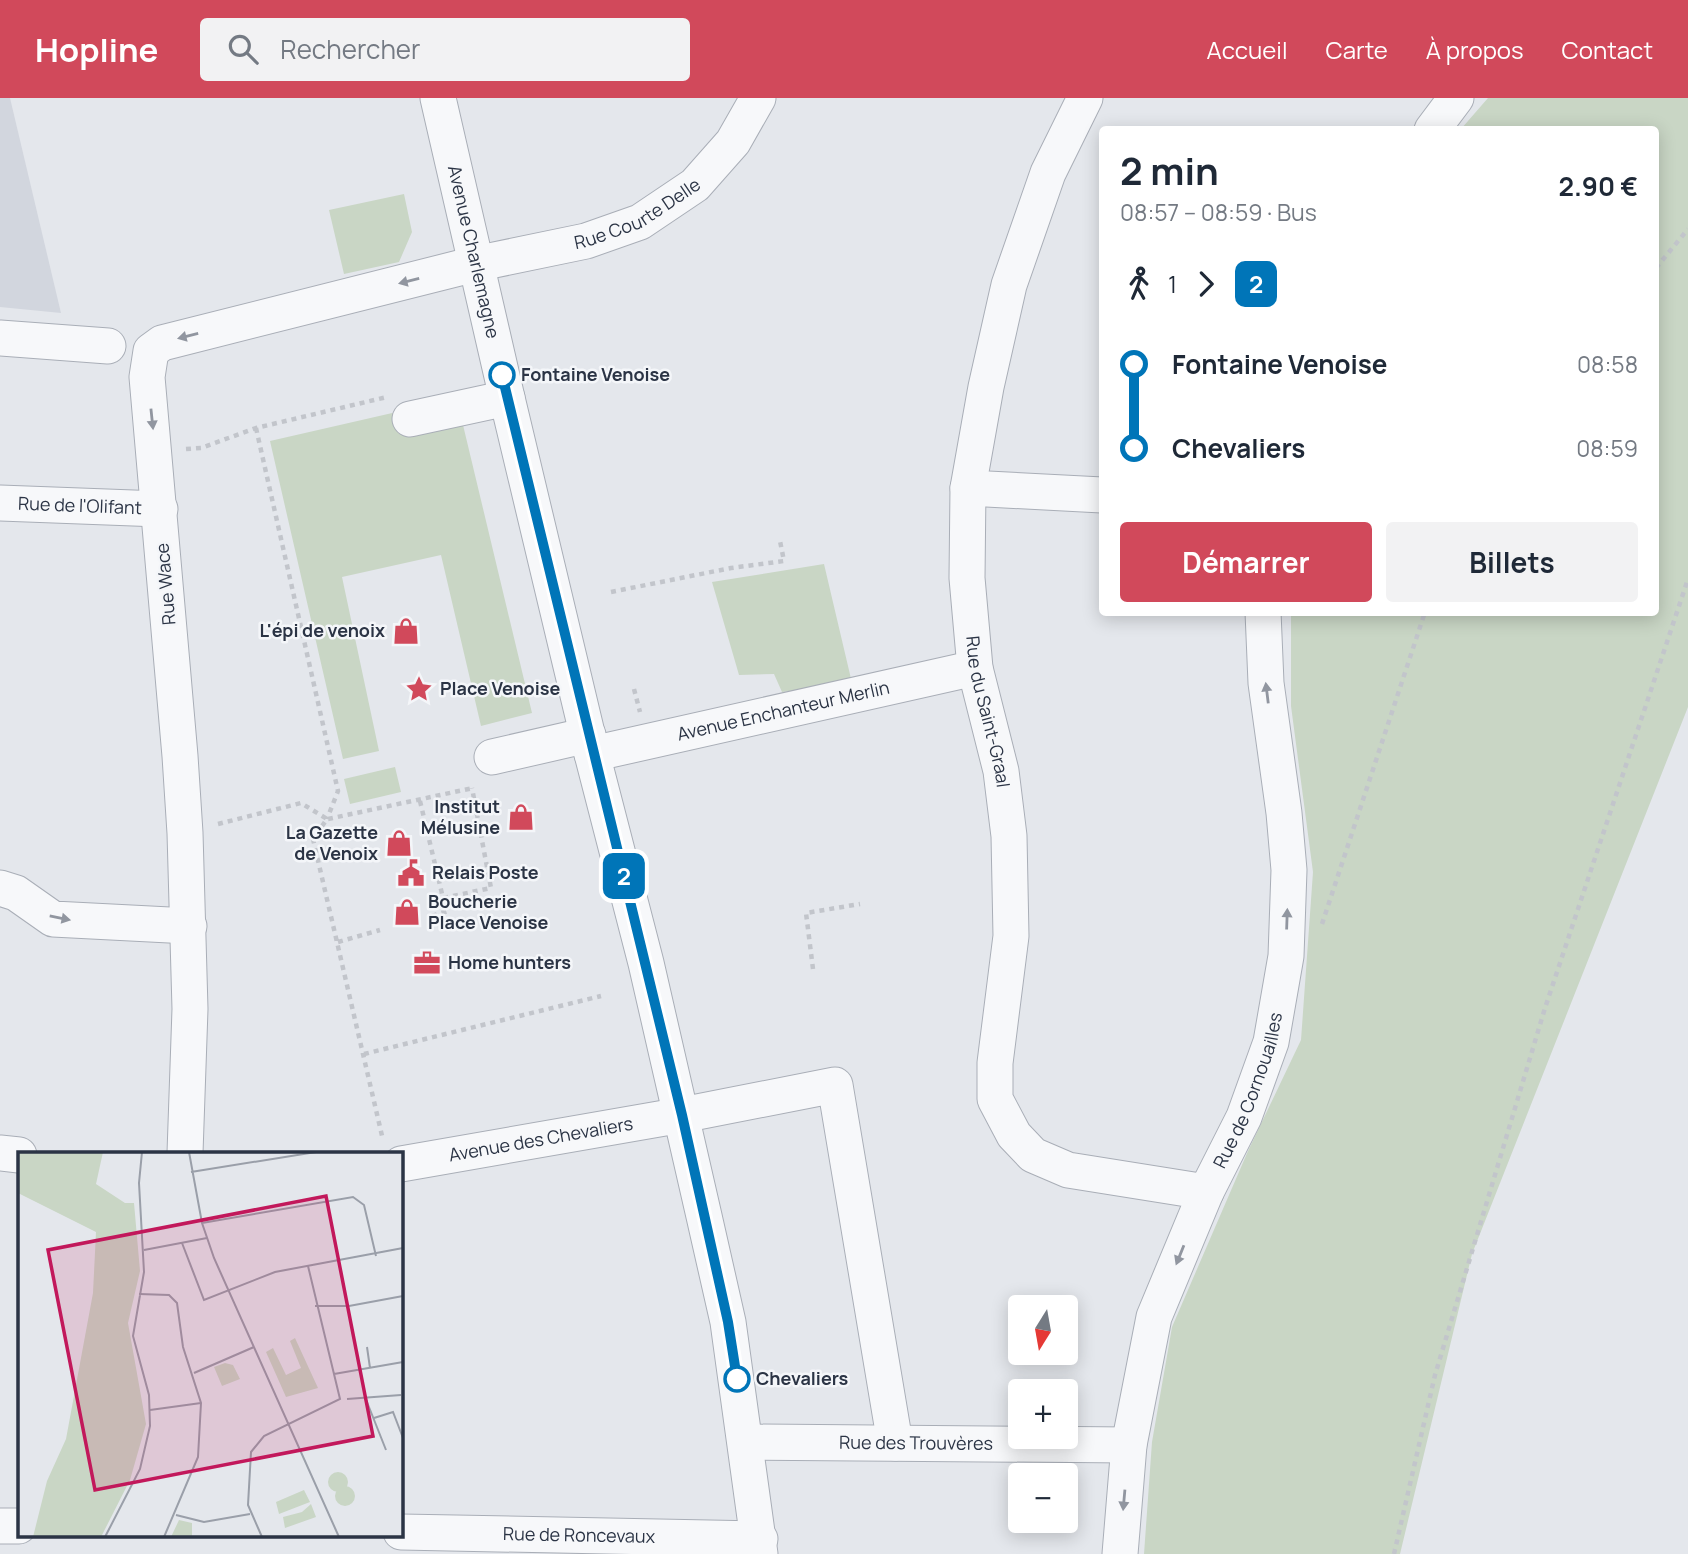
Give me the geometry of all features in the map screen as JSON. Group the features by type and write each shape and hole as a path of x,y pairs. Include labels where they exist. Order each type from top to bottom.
{"street":[{"name":"Avenue Charlemagne","path":"438,98 590,745 682,1115 728,1322 760,1547"},
{"name":"Rue Courte Delle","path":"475,264 586,241 640,222 695,184 733,142 758,98"},
{"name":"Rue du Saint-Graal","path":"1085,98 1048,173 1009,285 986,387 968,488 967,578 975,668 1001,771 1009,836 1011,936 995,1063 995,1099 1014,1135 1033,1156 1068,1170 1206,1192"},
{"path":"1435,126 1456,98"},
{"name":"Rue Wace","path":"185,1152 190,1009 189,926 180,756 147,377 151,351 162,343 475,264"},
{"path":"0,338 108,346"},
{"path":"404,407 507,398"},
{"path":"968,488 1099,495"},
{"name":"Rue de l'Olifant","path":"0,503 160,509"},
{"name":"Rue de Cornouailles","path":"1120,1554 1129,1444 1154,1317 1206,1192 1244,1116 1271,1042 1286,956 1289,870 1266,683 1263,616"},
{"name":"Avenue Enchanteur Merlin","path":"488,771 590,745 975,668"},
{"path":"0,888 16,893 53,919 189,926"},
{"name":"Avenue des Chevaliers","path":"402,1153 682,1115 835,1085 895,1443"},
{"path":"0,1153 18,1154"},
{"name":"Rue des Trouvères","path":"746,1442 1129,1444"},
{"path":"0,1526 18,1526"},
{"name":"Rue de Roncevaux","path":"402,1532 760,1547"}],"path":[{"path":"1659,264 1688,229"},
{"path":"174,450 201,448 256,428 404,407"},
{"path":"256,428 338,791 327,820 313,839 364,1054 391,1152"},
{"path":"611,592 731,568 784,561 780,541"},
{"path":"1394,1554 1435,1375 1545,1008 1688,579"},
{"path":"1320,930 1424,616"},
{"path":"216,825 301,803 327,820 472,788 488,771"},
{"path":"443,898 491,888 472,788"},
{"path":"420,801 448,911 432,916"},
{"path":"813,969 806,913 860,904"},
{"path":"338,942 380,930"},
{"path":"364,1054 601,996"}],"shaded area":[{"path":"0,98 10,98 61,313 0,307"}],"green space":[{"path":"1488,98 1688,98 1688,707 1472,1254 1400,1554 1144,1554 1152,1442 1172,1327 1248,1151 1301,1040 1313,872 1291,706 1291,616 1659,616 1659,126 1464,126"},
{"path":"404,194 412,232 399,262 344,274 329,210"},
{"path":"401,411 463,425 532,713 481,726 441,555 342,577 379,751 343,759 270,441"},
{"path":"824,564 852,683 782,692 774,674 739,675 712,582"},
{"path":"395,767 401,792 350,804 344,779"}],"bus line":[{"name":"2","path":"502,375 592,754 682,1115 728,1322 737,1379"}],"place":[{"name":"Fontaine Venoise","path":"502,375"},
{"name":"L'épi de venoix","path":"406,631"},
{"name":"Place Venoise","path":"419,689"},
{"name":"Institut Mélusine","path":"521,817"},
{"name":"La Gazette de Venoix","path":"399,843"},
{"name":"Relais Poste","path":"411,873"},
{"name":"Boucherie Place Venoise","path":"407,912"},
{"name":"Home hunters","path":"427,963"},
{"name":"Chevaliers","path":"737,1379"}]}
